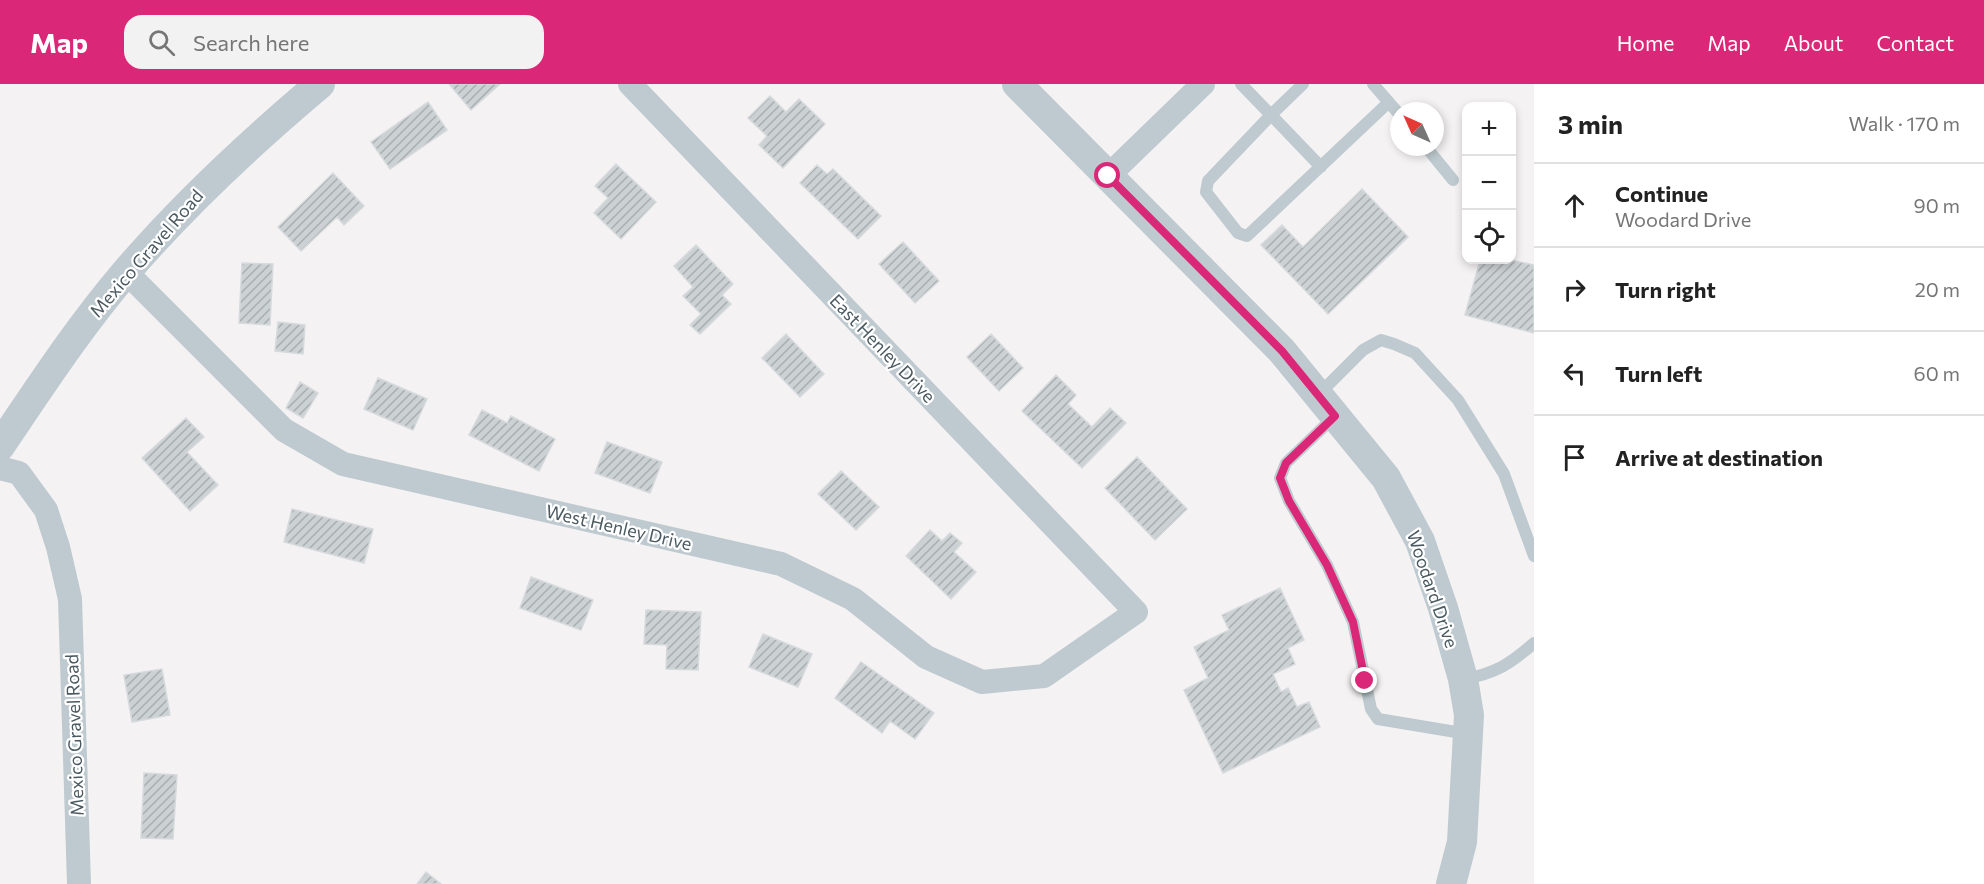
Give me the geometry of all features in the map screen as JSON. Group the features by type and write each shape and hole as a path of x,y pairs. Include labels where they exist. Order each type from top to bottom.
{"street":[{"name":"Mexico Gravel Road","path":"0,447 66,348 126,272 199,192 266,129 320,84"},
{"name":"East Henley Drive","path":"630,84 1136,612"},
{"name":"Woodard Drive","path":"1017,84 1282,351 1386,478 1420,541 1443,608 1463,679 1469,715 1462,842 1451,884"},
{"path":"1108,176 1203,84"},
{"name":"West Henley Drive","path":"126,272 284,430 343,464 781,564 854,599 926,657 981,682 1044,676 1136,612"},
{"name":"Mexico Gravel Road","path":"0,468 19,473 46,510 58,547 70,600 79,884"}],"lane":[{"path":"1241,84 1321,167"},
{"path":"1303,84 1208,181 1206,192 1238,233 1247,237 1389,102 1373,84"},
{"path":"1433,156 1453,180"},
{"path":"1468,734 1378,719 1371,709 1353,622 1327,565 1289,501 1280,478 1286,463 1363,350 1381,340 1415,353 1458,400 1504,474 1534,556"},
{"path":"1463,679 1483,676 1510,663 1534,643"}],"building":[{"path":"449,84 500,84 471,110"},
{"path":"770,96 786,112 799,99 825,124 783,168 759,145 767,136 748,118"},
{"path":"428,102 447,130 390,169 371,142"},
{"path":"616,164 656,202 621,239 594,213 608,198 595,186"},
{"path":"817,165 827,174 833,169 881,216 858,239 800,183"},
{"path":"333,173 364,206 344,225 337,217 301,251 278,227"},
{"path":"1362,189 1408,237 1328,314 1261,245 1282,225 1303,247"},
{"path":"903,242 939,281 915,303 879,264"},
{"path":"696,245 733,284 722,295 731,304 700,334 690,325 701,314 683,296 693,287 674,266"},
{"path":"1516,261 1534,265 1534,333 1465,315 1479,264 1516,264"},
{"path":"242,263 273,264 270,325 239,323"},
{"path":"278,322 305,325 303,354 275,351"},
{"path":"786,334 824,374 800,397 762,358"},
{"path":"991,334 1023,368 999,391 967,357"},
{"path":"1056,375 1076,395 1068,404 1092,427 1110,408 1126,423 1082,468 1022,411"},
{"path":"378,378 427,399 413,430 364,409"},
{"path":"300,382 318,393 303,418 286,408"},
{"path":"482,410 507,423 511,416 555,439 539,471 469,435"},
{"path":"186,418 204,437 187,452 218,485 190,511 142,458"},
{"path":"607,442 662,462 650,493 595,473"},
{"path":"1137,457 1187,509 1155,540 1105,488"},
{"path":"841,471 879,507 856,530 818,494"},
{"path":"292,509 373,529 364,563 284,542"},
{"path":"930,530 942,541 950,533 962,543 954,552 976,572 951,599 906,556"},
{"path":"531,577 593,600 581,630 520,608"},
{"path":"1280,588 1304,640 1288,648 1295,664 1273,674 1281,692 1288,688 1297,707 1309,702 1320,727 1223,773 1184,690 1208,678 1194,647 1229,630 1222,615"},
{"path":"646,610 701,612 698,670 666,669 667,645 644,644"},
{"path":"763,634 812,654 798,687 749,667"},
{"path":"861,662 934,713 915,739 890,721 882,733 835,698"},
{"path":"162,669 170,715 132,722 124,675"},
{"path":"144,773 177,775 173,839 141,838"},
{"path":"426,872 441,884 417,884"}],"route":[{"path":"1108,176 1282,351 1335,416 1286,463 1280,478 1289,501 1327,565 1353,622 1365,681"}]}
